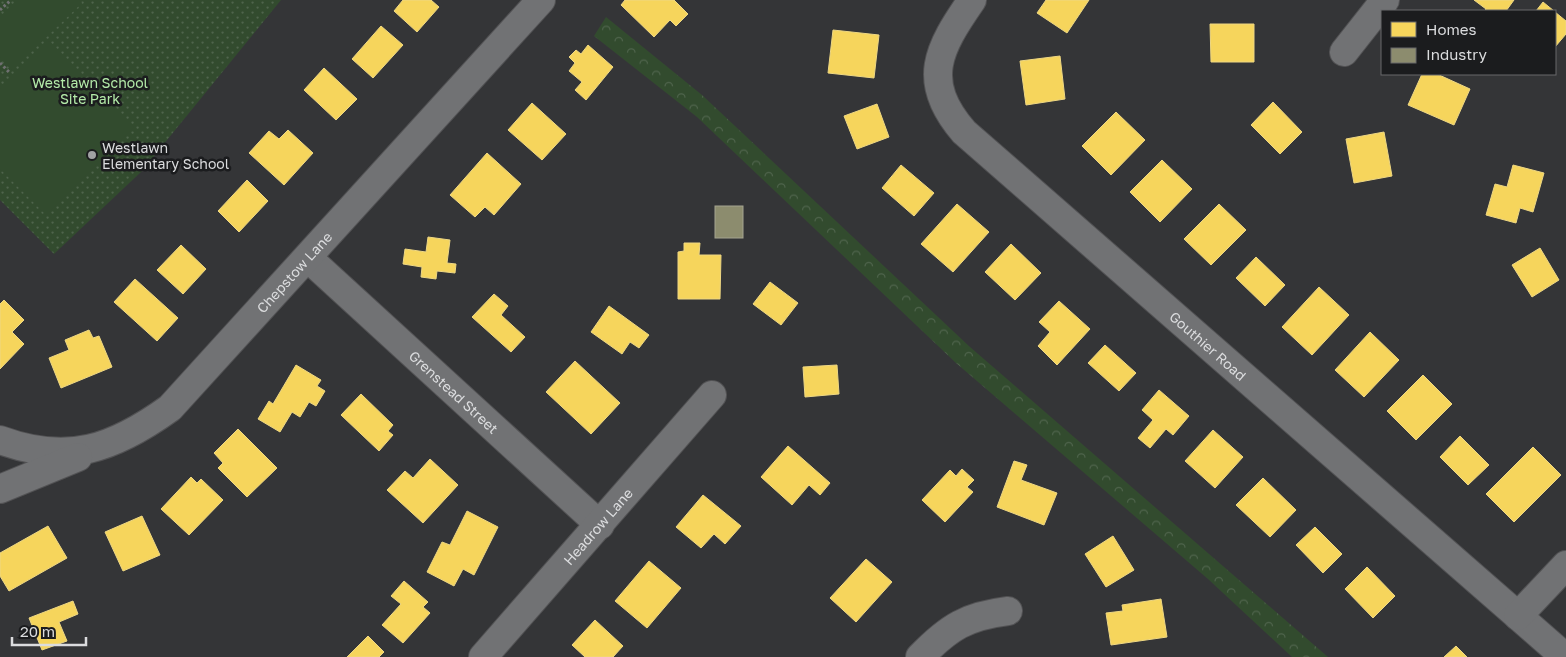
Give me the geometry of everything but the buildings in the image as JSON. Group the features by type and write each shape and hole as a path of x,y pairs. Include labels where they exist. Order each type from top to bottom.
{"street":[{"name":"Chepstow Lane","path":"0,440 24,449 67,453 107,444 142,428 170,408 541,0"},
{"name":"Gouthier Road","path":"972,0 948,34 940,54 938,74 941,96 951,117 964,132 1564,657"},
{"path":"1344,52 1385,0"},
{"name":"Grenstead Street","path":"308,258 600,525"},
{"name":"Headrow Lane","path":"483,657 712,395"},
{"path":"0,489 107,444"},
{"path":"1518,616 1566,565"},
{"path":"920,657 941,635 960,622 983,614 1008,611"}],"path":[{"path":"0,10 11,0"},
{"path":"0,63 9,72"}],"green space":[{"name":"Westlawn School Site Park","path":"0,0 281,0 141,172 54,254 0,200"},
{"path":"18,0 79,0 82,3 12,70 0,57 0,17"},
{"path":"606,17 702,95 970,347 1328,657 1292,657 1208,579 956,363 697,117 594,36"},
{"path":"49,41 134,127 46,215 0,169 0,89"}],"place":[{"name":"Westlawn Elementary School","path":"92,155"}]}
